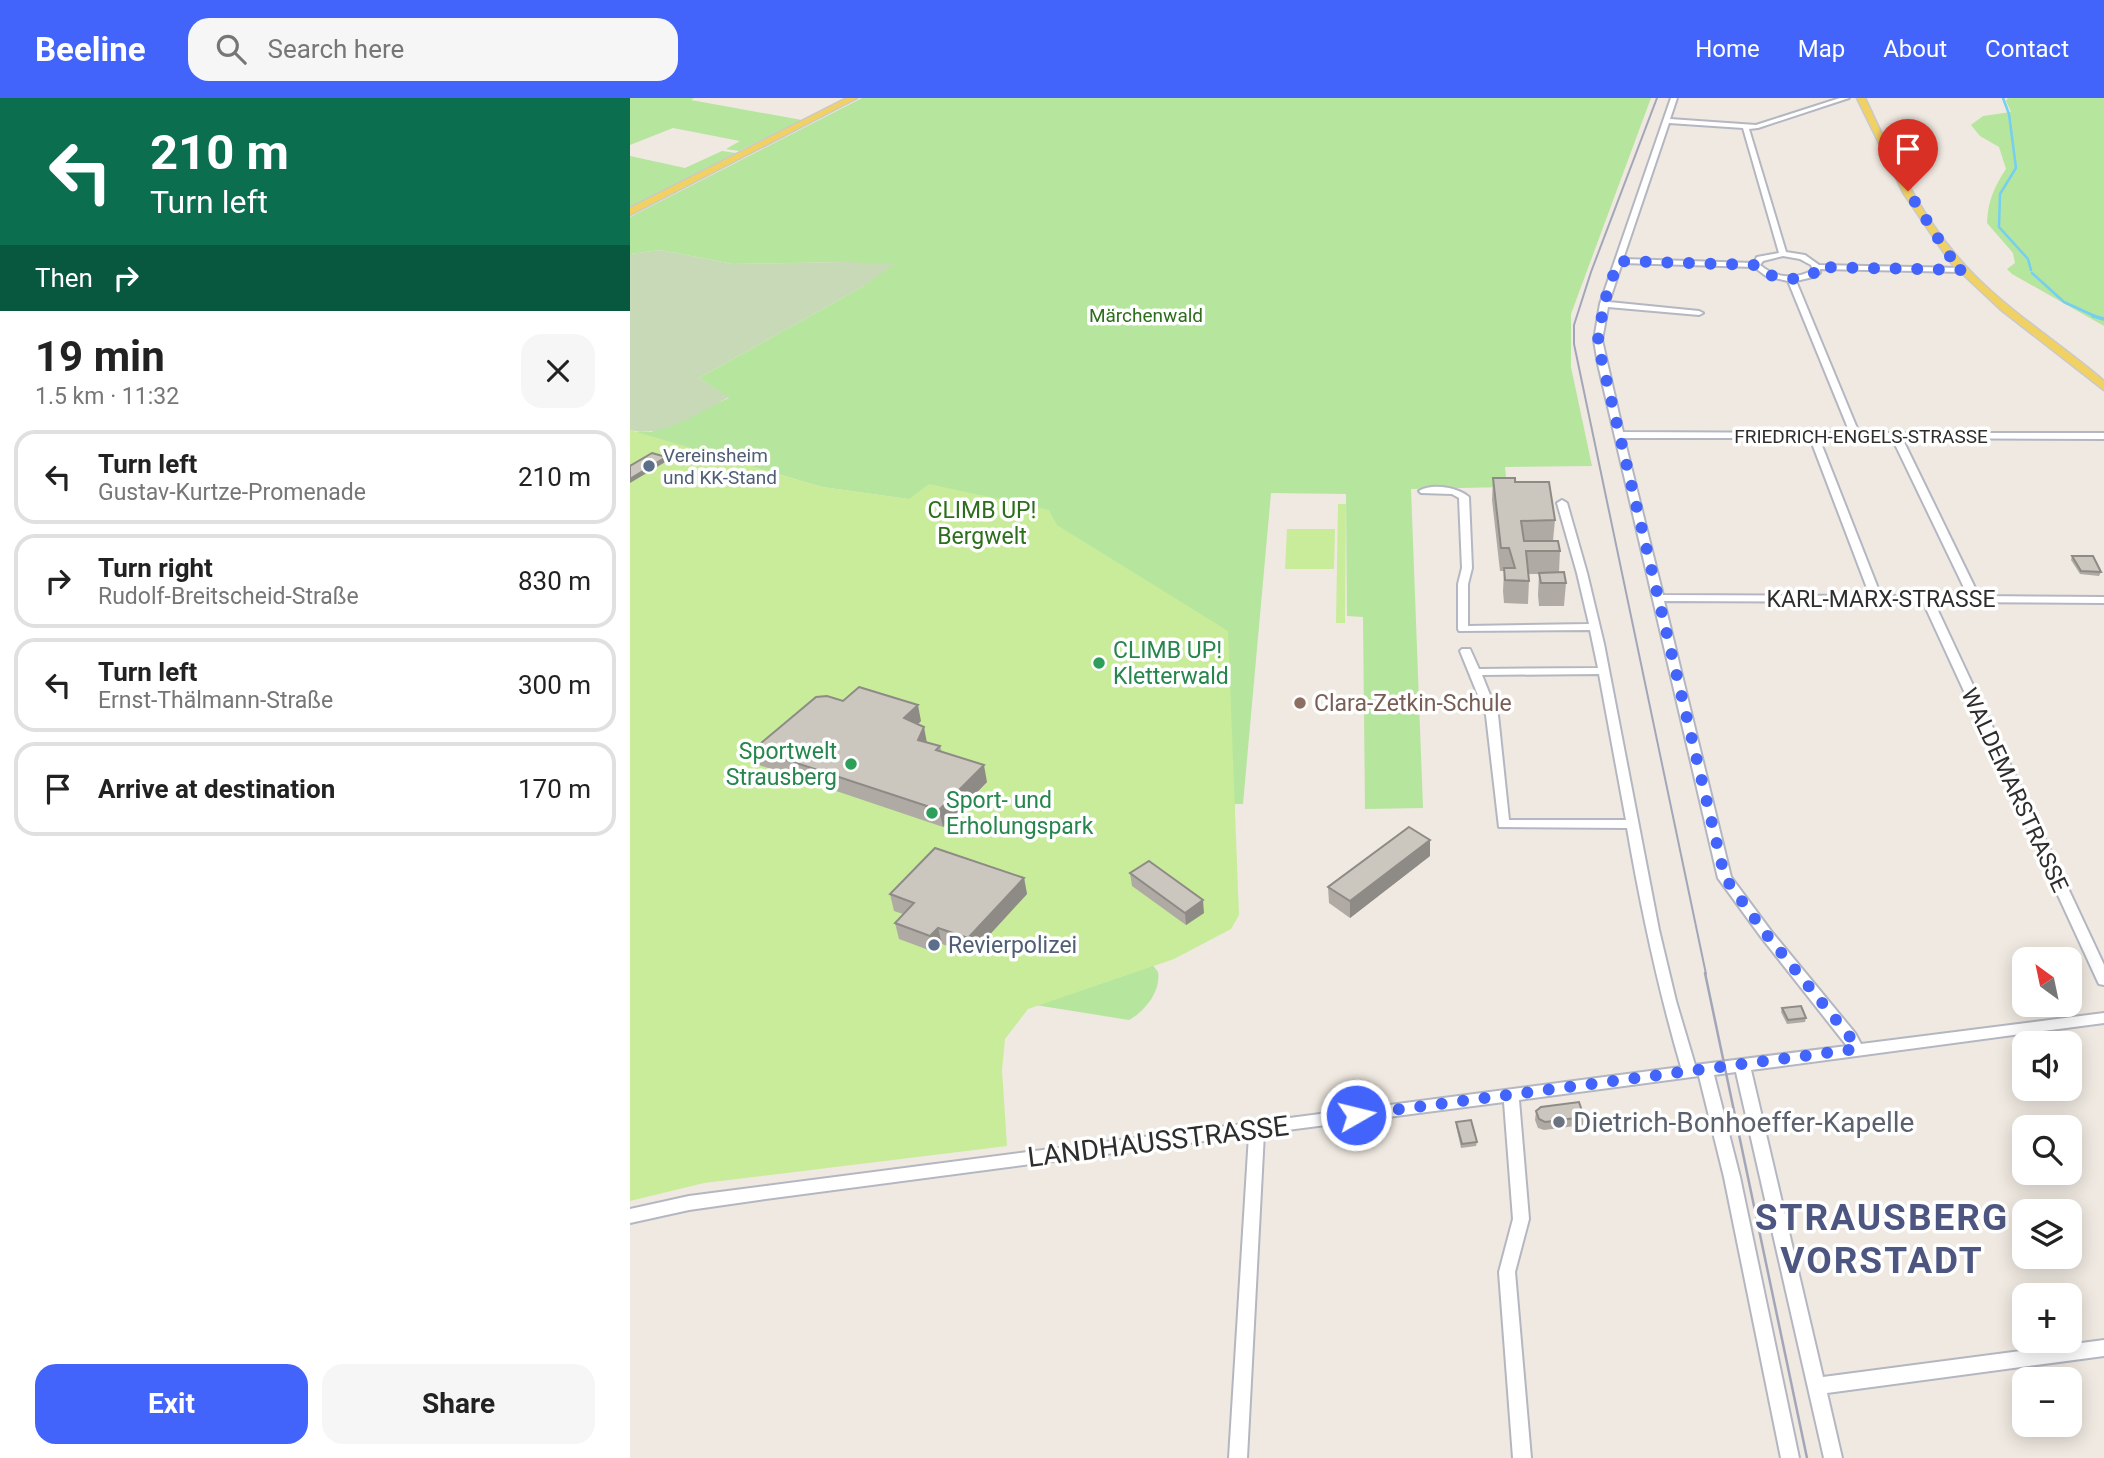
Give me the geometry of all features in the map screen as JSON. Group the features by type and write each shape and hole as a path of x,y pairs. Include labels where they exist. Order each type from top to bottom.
{"main road":[{"path":"630,212 853,98"},
{"path":"1861,98 1889,163 1948,254 1963,270 2104,387"}],"street":[{"path":"1674,98 1604,303 1598,340 1618,435 1728,885 1850,1037 1856,1049"},
{"path":"1666,121 1760,127 1846,98"},
{"path":"1746,128 1783,254"},
{"path":"1756,265 1765,256 1783,254 1810,260 1817,267 1963,270"},
{"path":"1618,261 1756,265 1770,275 1791,278 1808,277 1817,271 1817,267"},
{"path":"1791,278 1856,436"},
{"path":"1604,303 1699,313"},
{"name":"FRIEDRICH-ENGELS-STRASSE","path":"1618,435 2104,436"},
{"path":"1814,436 1877,600"},
{"path":"1896,436 1975,600"},
{"path":"1424,491 1454,491 1464,497 1467,568 1463,629 1595,627"},
{"path":"1562,503 1587,585 1665,989 1697,1070 1732,1177 1790,1458"},
{"name":"KARL-MARX-STRASSE","path":"1657,598 2104,600"},
{"name":"WALDEMARSTRASSE","path":"1927,599 2104,980"},
{"path":"1466,651 1492,715 1503,824 1633,824"},
{"path":"1473,672 1604,671"},
{"name":"LANDHAUSSTRASSE","path":"630,1216 688,1203 759,1193 2104,1018"},
{"path":"1742,1064 1819,1386 1833,1458"},
{"path":"1511,1094 1521,1219 1507,1272 1522,1458"},
{"path":"1238,1458 1257,1129"},
{"path":"1819,1386 2104,1348"}],"green space":[{"path":"630,98 694,98 691,100 802,120 739,151 726,149 740,141 673,128 630,145"},
{"name":"Märchenwald","path":"862,98 1651,98 1571,314 1571,367 1592,466 1505,467 1507,487 1411,489 1423,808 1365,809 1363,617 1347,616 1346,494 1271,493 1243,804 1235,804 1234,823 908,499 822,487 635,432 651,432 729,398 699,378 864,286 847,262 733,264 660,250 630,254 630,217"},
{"path":"2008,98 2104,98 2104,326 2012,274 2007,269 2015,263 2013,253 1987,223 1992,194 2006,169 1999,147 1980,136 1971,125 1983,116 2011,112 2006,101"},
{"path":"722,151 736,153 630,207 630,156 685,168"},
{"path":"660,250 733,264 894,264 864,286 699,378 729,397 681,422 655,431 642,432 630,430 630,254"},
{"name":"Sport- und Erholungspark","path":"630,430 822,487 909,499 929,484 1049,510 1057,525 1228,631 1239,915 1231,929 1174,959 1028,1009 1005,1039 1002,1070 1007,1146 704,1183 630,1201"},
{"path":"1338,504 1346,504 1345,623 1336,623"},
{"path":"1287,529 1335,529 1334,569 1285,569"},
{"path":"1152,964 1158,972 1157,986 1146,1006 1129,1020 1023,1003"}],"building":[{"path":"652,453 666,457 630,479 630,466"},
{"path":"1493,478 1515,478 1515,482 1549,482 1555,520 1521,521 1524,541 1558,541 1560,551 1526,551 1529,581 1505,580 1504,568 1515,568 1509,548 1501,548"},
{"path":"2072,556 2093,556 2101,572 2081,571"},
{"path":"1564,572 1566,583 1541,583 1539,573"},
{"name":"Sportwelt Strausberg","path":"859,687 918,705 904,718 924,727 918,740 940,746 936,750 984,765 939,810 754,749 816,697 827,696 843,701"},
{"path":"1409,827 1430,840 1350,901 1328,887"},
{"path":"935,848 1024,878 968,938 938,928 930,936 895,923 914,903 890,894"},
{"path":"1149,861 1203,900 1185,913 1130,873"},
{"path":"1801,1006 1806,1018 1788,1020 1782,1008"},
{"path":"1579,1102 1584,1117 1545,1122 1539,1119 1536,1111 1541,1107"},
{"path":"1471,1120 1477,1142 1462,1144 1456,1122"}],"waterway":[{"path":"2003,98 2009,114 2016,168 2000,194 1999,227 2028,259 2031,270"},
{"path":"2032,273 2064,302 2097,317"},
{"path":"2093,316 2097,317"},
{"path":"2097,317 2104,319"}],"tram line":[{"path":"1657,98 1591,272 1574,325 1574,344 1706,974"},
{"path":"1705,973 1807,1458"}],"place":[{"name":"Vereinsheim und KK-Stand","path":"649,466"},
{"name":"CLIMB UP! Kletterwald","path":"1099,663"},
{"name":"Clara-Zetkin-Schule","path":"1300,703"},
{"name":"Sportwelt Strausberg","path":"851,764"},
{"name":"Sport- und Erholungspark","path":"932,813"},
{"name":"Revierpolizei","path":"934,945"},
{"name":"Dietrich-Bonhoeffer-Kapelle","path":"1559,1122"}],"district":[{"name":"STRAUSBERG VORSTADT","path":"1882,1238"}],"route":[{"path":"1356,1115 1856,1049 1850,1037 1766,934 1725,878 1623,456 1598,340 1604,303 1618,261 1756,265 1761,271 1782,278 1808,277 1817,271 1817,267 1963,270 1948,254 1908,191"}],"park label":[{"name":"CLIMB UP! Bergwelt","path":"982,523"}]}
